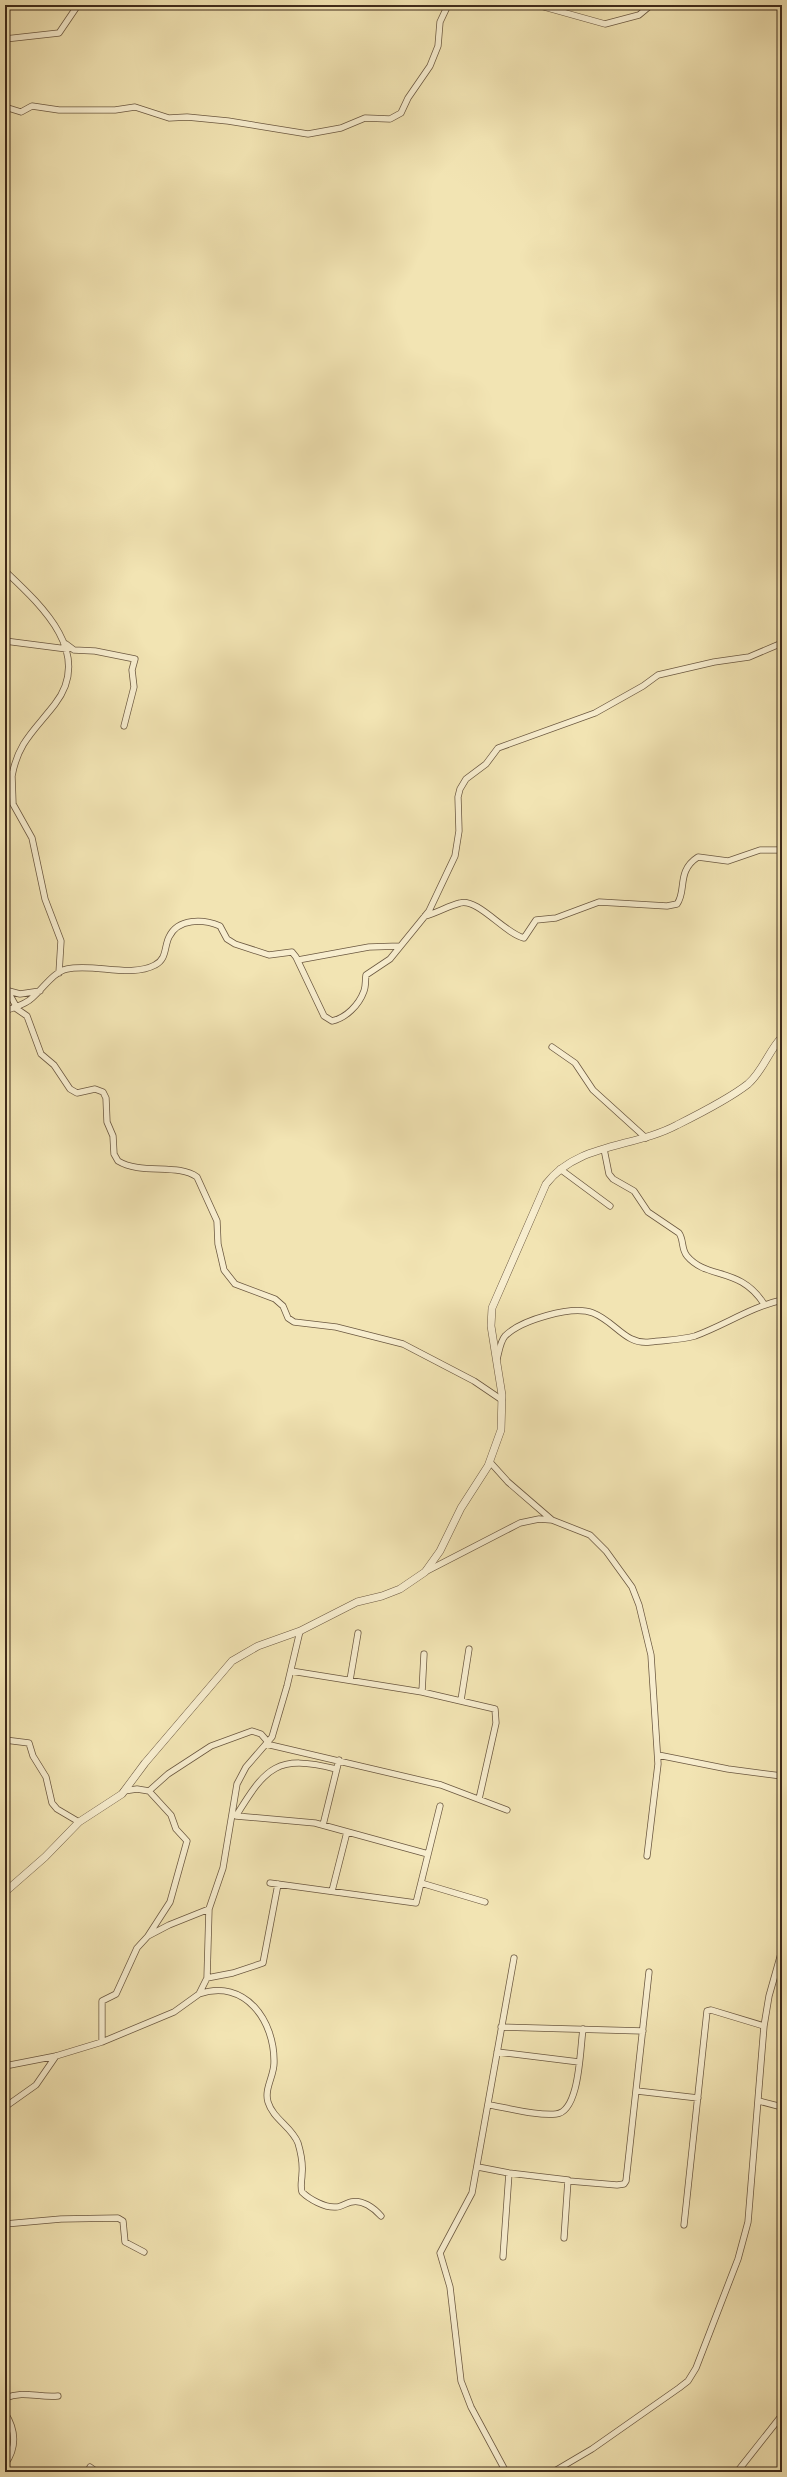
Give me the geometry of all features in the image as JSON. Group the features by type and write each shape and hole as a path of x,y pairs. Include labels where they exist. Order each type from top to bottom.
{"street":[{"path":"5,39 59,34 78,5"},
{"path":"5,107 21,112 33,106 59,110 116,110 135,107 170,118 187,117 234,122 308,134 341,128 365,118 390,119 401,113 408,98 430,66 438,46 440,22 448,5"},
{"path":"537,5 604,24 639,15 651,5"},
{"path":"5,571 40,606 66,647 69,672 66,686 56,703 22,744 12,776 13,804 34,843 44,899 61,941 59,973"},
{"path":"5,641 66,647 74,650 95,651 135,659 132,670 135,683 124,726"},
{"path":"5,1011 30,1000 59,973 67,969 150,968 163,958 168,938 172,931 180,924 199,921 220,926 228,939 235,944 268,955 292,952 298,960 324,1016 332,1021 349,1012 363,993 366,975 384,964 425,916 453,861 459,831 458,797 460,789 466,779 486,764 498,748 595,713 643,686 658,675 714,662 749,657 782,643"},
{"path":"5,771 12,776"},
{"path":"425,916 460,903 467,903 483,911 506,930 524,938 536,920 556,918 593,903 677,904 682,878 689,866 698,857 728,861 760,850 782,850"},
{"path":"298,960 369,947 400,946"},
{"path":"61,960 67,969"},
{"path":"6,990 20,994 40,990"},
{"path":"6,990 15,1007 27,1016 42,1054 54,1065 70,1089 77,1093 95,1089 103,1092 106,1103 107,1122 113,1136 114,1154 118,1161 151,1170 184,1172 197,1178 217,1220 221,1262 230,1280 242,1287 263,1293 275,1299 282,1306 288,1318 294,1322 336,1327 403,1344 474,1381 502,1400"},
{"path":"425,1572 440,1551 462,1508 490,1462 501,1430 502,1400 497,1359 490,1326 494,1299 532,1219 543,1188 560,1169 578,1157 646,1138 676,1126 748,1084 782,1037"},
{"path":"552,1047 575,1063 593,1090 646,1138"},
{"path":"604,1149 609,1174 613,1179 634,1191 648,1212 679,1233 682,1247 687,1256 697,1264 748,1285 764,1304"},
{"path":"560,1169 610,1206"},
{"path":"497,1359 503,1340 512,1331 540,1318 570,1311 593,1313 612,1324 627,1338 642,1343 697,1335 764,1304 782,1300"},
{"path":"490,1462 508,1482 552,1520"},
{"path":"5,1892 46,1857 79,1822 112,1802 124,1791 145,1763 232,1661 258,1646 300,1631 357,1602 382,1596 400,1589 425,1572 464,1550 520,1523 539,1519 552,1520 590,1535 597,1540 632,1587 639,1605 650,1655 658,1755 646,1856"},
{"path":"199,1994 207,1978 209,1909 222,1874 237,1784 246,1767 267,1743 274,1729 291,1671 300,1631"},
{"path":"350,1680 358,1633"},
{"path":"461,1700 469,1650"},
{"path":"422,1692 424,1654"},
{"path":"291,1671 422,1692 486,1705 495,1709 496,1713 489,1762 479,1798"},
{"path":"149,1791 168,1774 211,1746 252,1731 261,1734 267,1743 339,1760 391,1775 441,1785 479,1798 507,1810"},
{"path":"5,1740 29,1744 33,1756 46,1777 52,1803 57,1809 79,1822"},
{"path":"658,1755 728,1769 782,1776"},
{"path":"323,1825 339,1760"},
{"path":"336,1769 298,1762 271,1770 251,1791 236,1816 323,1825 428,1854"},
{"path":"102,2042 102,2001 116,1994 137,1948 148,1936 170,1902 187,1846 186,1841 176,1829 171,1814 149,1791 137,1789 124,1791"},
{"path":"270,1884 332,1891 414,1904 417,1900 440,1806"},
{"path":"332,1891 346,1832"},
{"path":"421,1883 485,1902"},
{"path":"207,1978 233,1973 263,1963 278,1884"},
{"path":"148,1936 169,1925 209,1909"},
{"path":"553,2472 592,2449 679,2388 688,2381 696,2368 744,2242 751,2200 764,2026 769,1996 782,1950"},
{"path":"506,2472 472,2407 461,2381 450,2287 440,2253 468,2202 478,2167 514,1958"},
{"path":"478,2167 510,2173 569,2180 617,2185 624,2184 626,2181 637,2091 649,1972"},
{"path":"5,2066 56,2056 102,2042 174,2012 199,1994 212,1989 230,1991 250,2002 263,2016 274,2055 268,2100 273,2113 298,2143 302,2164 302,2192 331,2207 339,2207 352,2201 360,2202 372,2208 381,2216"},
{"path":"684,2225 706,2011 711,2010 764,2026"},
{"path":"501,2027 643,2031"},
{"path":"489,2105 541,2113 557,2114 564,2112 573,2101 583,2029"},
{"path":"497,2052 579,2062"},
{"path":"5,2107 36,2085 56,2056"},
{"path":"637,2091 698,2098"},
{"path":"759,2101 782,2107"},
{"path":"503,2257 510,2173"},
{"path":"564,2238 569,2180"},
{"path":"5,2224 61,2219 118,2218 123,2221 125,2242 144,2252"},
{"path":"5,2398 20,2393 39,2397 58,2396"},
{"path":"5,2413 13,2426 12,2448 5,2464"},
{"path":"737,2472 782,2414"},
{"path":"5,2448 12,2448"},
{"path":"90,2467 97,2472"}]}
